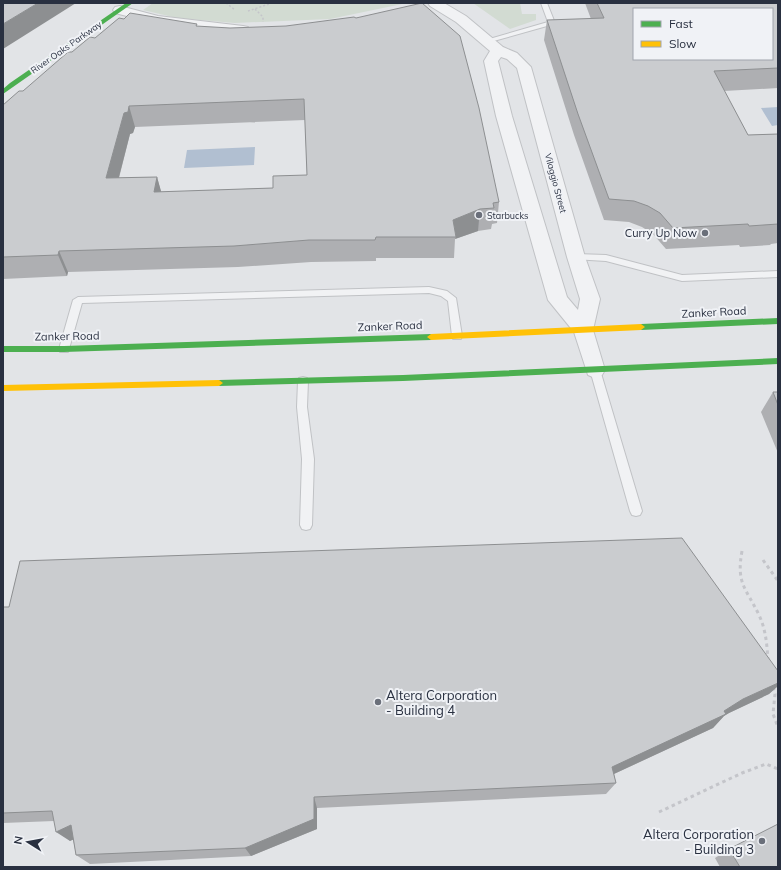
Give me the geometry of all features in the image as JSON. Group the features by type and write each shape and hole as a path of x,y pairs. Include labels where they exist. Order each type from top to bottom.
{"main road":[{"name":"River Oaks Parkway","path":"3,92 7,83 125,6"},
{"name":"Zanker Road","path":"3,349 64,349 457,336 778,321"},
{"path":"3,388 303,381 594,370 778,361"}],"street":[{"name":"Vilaggio Street","path":"428,4 460,18 493,45 512,56 524,67 576,257 590,299 583,330"},
{"path":"125,6 158,20 260,26"},
{"name":"Vilaggio Street","path":"493,45 491,61 504,116 554,289 558,300 583,330 594,370"}],"lane":[{"path":"493,45 552,23 544,3"},
{"path":"576,257 606,258 682,278 778,274"},
{"path":"64,349 78,300 429,290 444,293 454,300 457,336"},
{"path":"594,370 636,511"},
{"path":"303,381 302,407 308,459 306,525"}],"path":[{"path":"244,12 269,4 267,3"},
{"path":"255,9 263,17 260,26"},
{"path":"742,551 738,565 739,580 764,627 769,666"},
{"path":"763,560 778,581"},
{"path":"771,681 774,694 773,714 778,727"},
{"path":"774,694 778,690"},
{"path":"659,812 760,766 766,764 778,769"}],"shaded area":[{"path":"153,3 407,3 330,19 235,23 177,18 143,10"},
{"path":"473,3 520,3 522,14 536,14 536,20 510,29"}],"water":[{"path":"778,107 778,125 772,126 761,108"},
{"path":"255,147 254,165 184,168 187,150"}],"building":[{"path":"3,3 38,3 3,24"},
{"path":"422,3 460,36 479,108 499,202 493,203 494,208 480,209 453,220 456,237 376,237 375,240 309,240 234,246 59,251 58,255 3,257 3,105 19,91 23,91 68,52 72,52 90,37 95,38 119,18 124,19 130,13 197,24 196,26 230,28 286,26 354,17 356,18","holes":["304,99 307,175 273,176 273,188 154,192 157,177 106,178 124,113 128,112 129,106"]},
{"path":"597,3 778,3 778,68 714,71 748,135 778,134 778,224 673,228 660,213 648,206 634,201 609,199 578,114 547,20 604,18"},
{"path":"773,392 778,392 778,405"},
{"name":"Altera Corporation - Building 4","path":"682,538 778,671 778,683 743,699 724,711 726,714 612,767 616,783 314,797 314,819 245,848 76,855 71,825 56,832 52,811 3,813 3,607 9,607 20,561"},
{"name":"Altera Corporation - Building 3","path":"778,824 778,867 740,867 729,849"}],"traffic: fast":[{"path":"3,92 12,84 130,3"},
{"path":"641,327 778,321"},
{"path":"3,349 64,349 431,337"},
{"path":"219,383 403,378 778,361"}],"traffic: slow":[{"path":"431,337 641,327"},
{"path":"3,388 219,383"}],"place":[{"name":"Starbucks","path":"479,215"},
{"name":"Curry Up Now","path":"705,233"},
{"name":"Altera Corporation - Building 4","path":"378,702"},
{"name":"Altera Corporation - Building 3","path":"762,841"}]}
